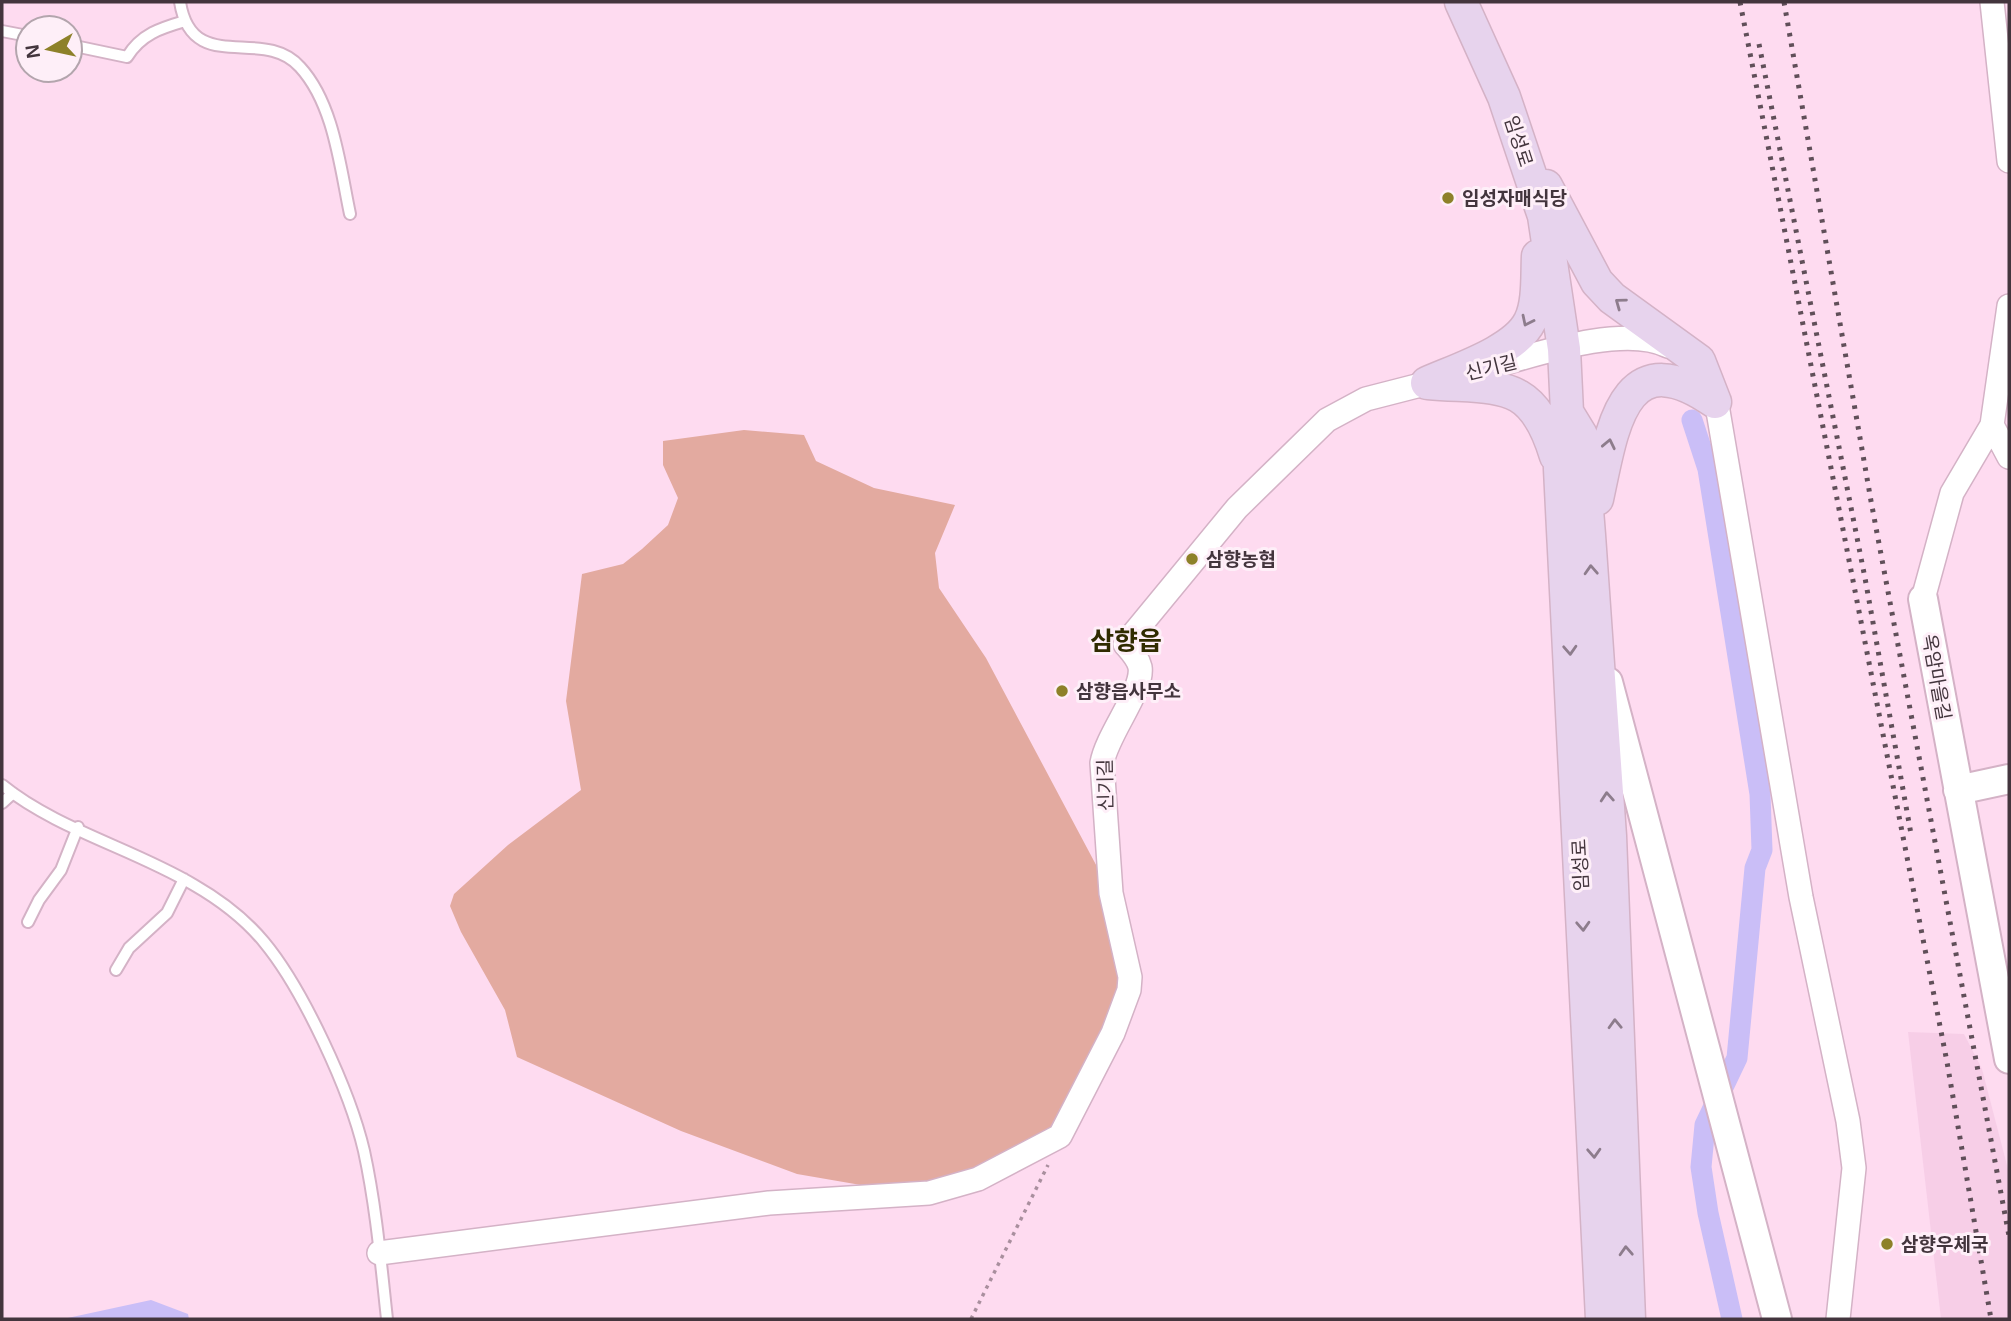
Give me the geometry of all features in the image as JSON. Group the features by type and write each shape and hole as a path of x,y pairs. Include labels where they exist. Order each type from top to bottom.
{"main road":[{"name":"임성로","path":"1461,2 1504,97 1540,205 1564,349 1567,412 1559,439 1560,468 1602,1319"},
{"path":"1515,129 1597,282 1612,298 1699,362 1715,402"},
{"path":"1427,383 1501,349 1518,336 1530,321 1537,285 1540,205"},
{"path":"1427,383 1502,389 1525,399 1540,414 1560,468"},
{"path":"1589,535 1614,423 1634,391 1644,383 1678,383 1696,389 1715,402"},
{"name":"임성로","path":"1567,412 1581,435 1610,836 1629,1319"}],"street":[{"path":"1992,2 2009,161"},
{"name":"옥암마을길","path":"2009,306 1992,425 1952,493 1923,599 2009,1059"},
{"name":"신기길","path":"1060,1136 1113,1033 1129,990 1130,977 1111,893 1102,762 1106,744 1140,677 1137,659 1125,644 1237,508 1327,420 1366,399 1564,349 1622,338 1647,338 1666,345 1697,374 1715,402"},
{"path":"1715,402 1801,897 1848,1121 1854,1168 1838,1319"},
{"path":"1992,425 2009,457"},
{"name":"임성로","path":"1594,629 1777,1319"},
{"path":"1958,790 2009,779"},
{"path":"379,1253 769,1203 929,1193 997,1171 1060,1136"}],"lane":[{"path":"180,2 185,22 197,37 220,47 262,48 284,55 299,65 308,77 332,132 350,214"},
{"path":"84,48 127,57 143,38 157,29 185,22"},
{"path":"2,785 218,899 264,943 301,1002 335,1069 355,1121 364,1153 387,1319"},
{"path":"2,803 13,793"},
{"path":"28,922 38,900 61,870 78,827"},
{"path":"116,970 129,948 167,913 184,879"}],"path":[{"path":"971,1319 1060,1136"}],"shaded area":[{"path":"744,430 804,435 816,461 874,488 955,505 935,553 939,588 986,658 1111,893 1130,977 1060,1136 913,1194 797,1174 681,1131 517,1057 505,1010 461,932 450,906 454,894 508,845 581,790 566,701 582,574 623,564 668,525 678,498 663,465 663,441"},
{"path":"1908,1032 1964,1034 1982,1069 2009,1173 2009,1319 1941,1319"},
{"path":"151,1300 188,1314 189,1319 63,1319"}],"waterway":[{"path":"1692,420 1708,469 1760,794 1762,850 1755,868 1737,1058 1705,1125 1701,1167 1708,1213 1732,1319"}],"railway":[{"path":"1740,2 1947,1062 1991,1319"},
{"path":"1784,2 1871,501 2009,1236"},
{"path":"1759,44 1865,578 1911,834"}],"place":[{"name":"임성자매식당","path":"1448,198"},
{"name":"삼향농협","path":"1192,559"},
{"name":"삼향읍사무소","path":"1062,691"},
{"name":"삼향우체국","path":"1887,1244"}],"district":[{"name":"삼향읍","path":"1126,641"}]}
